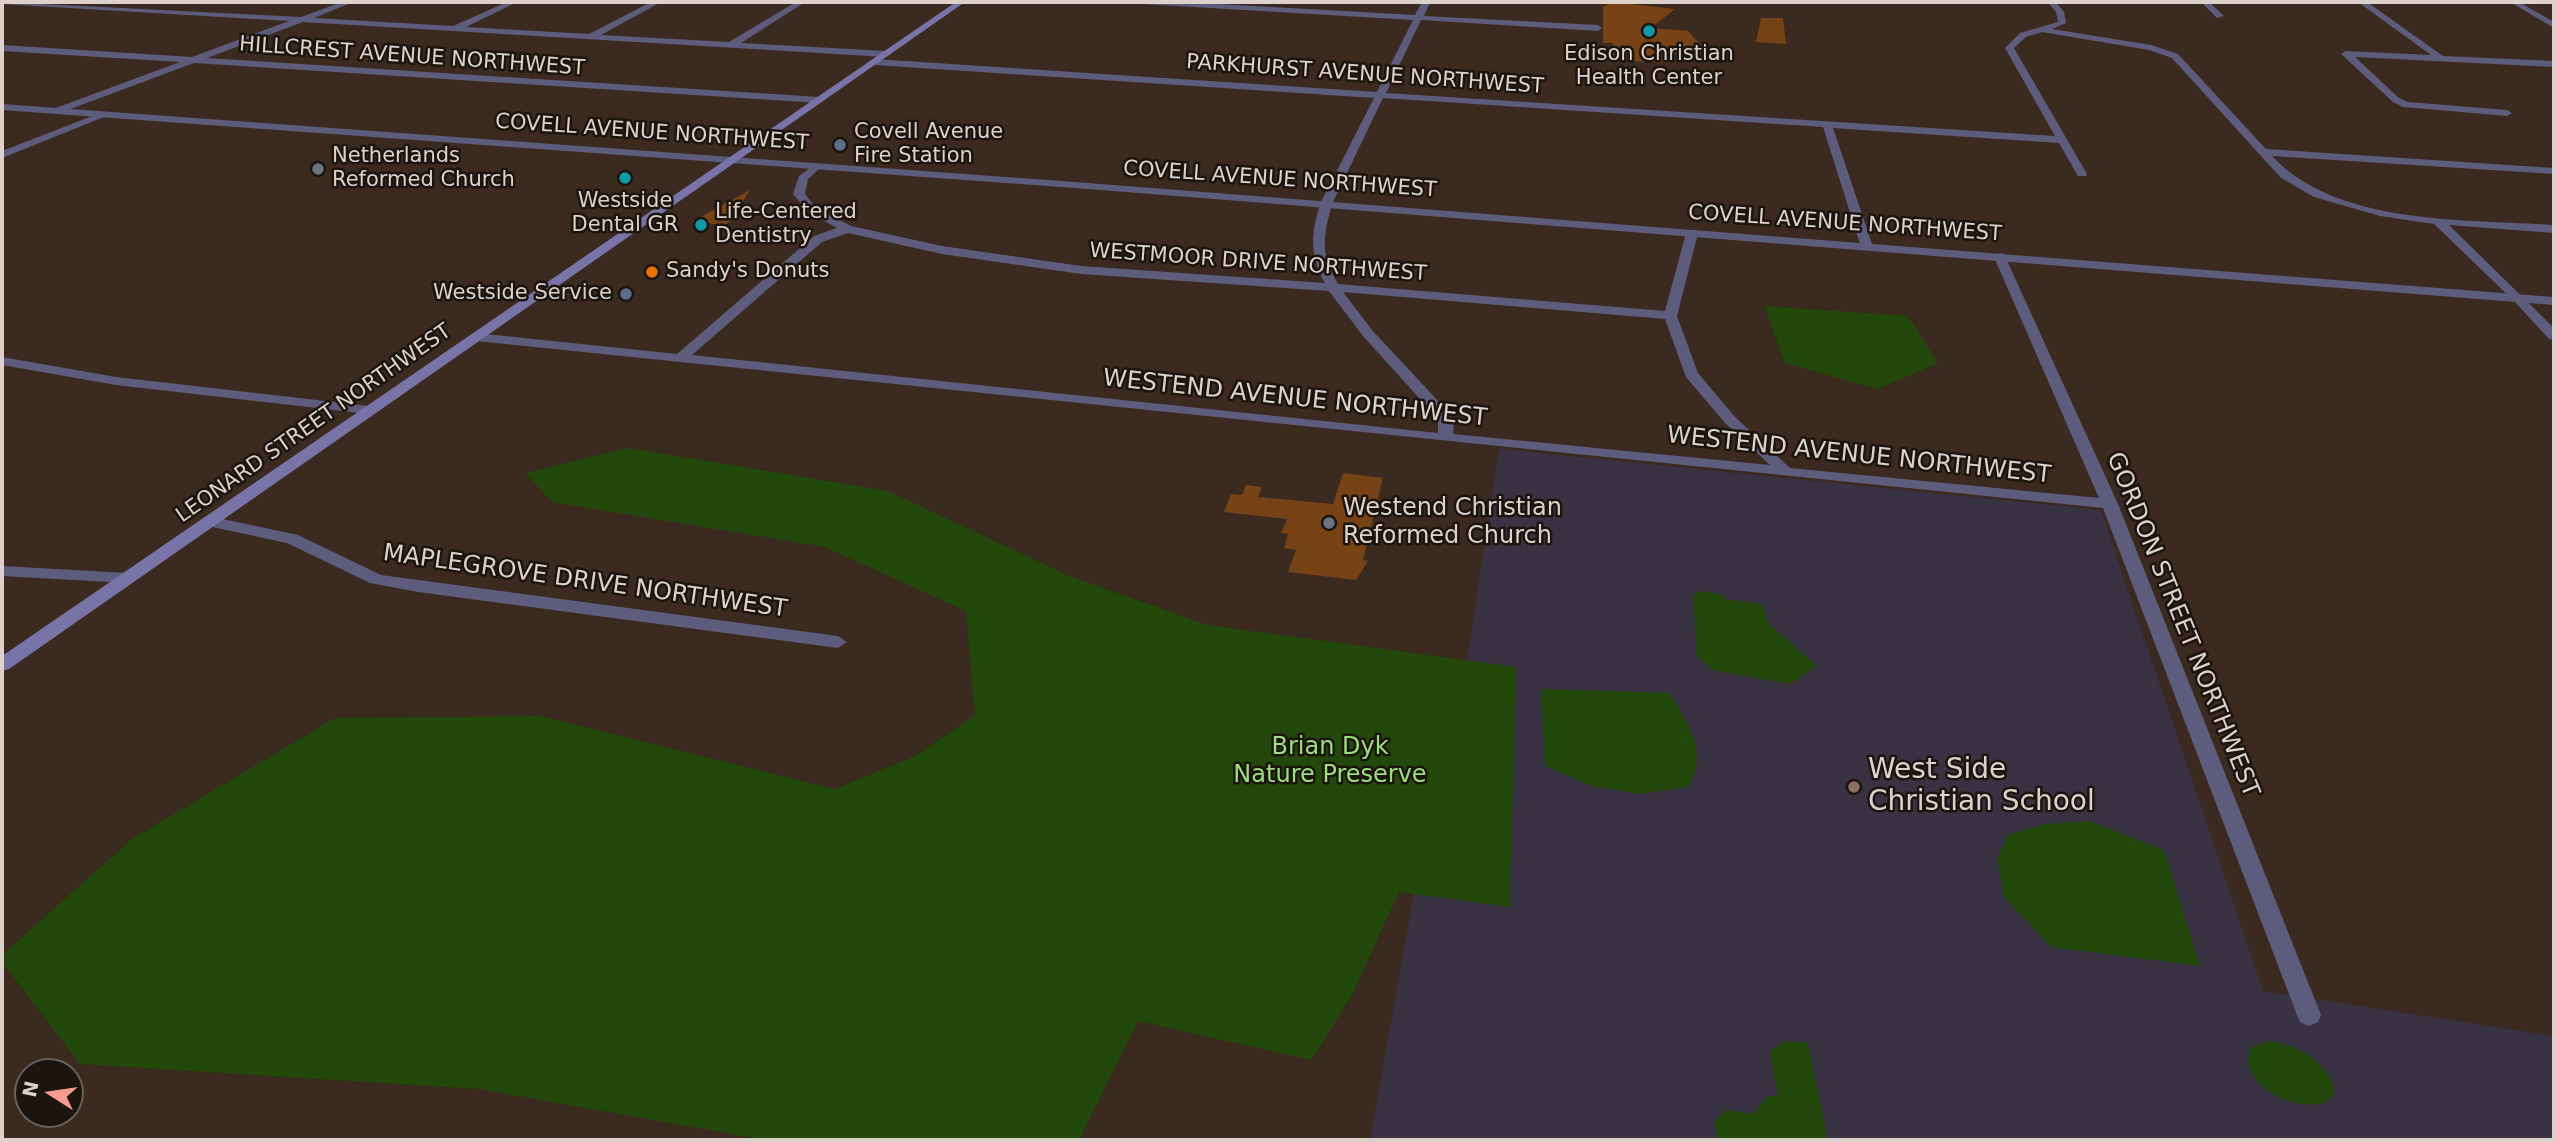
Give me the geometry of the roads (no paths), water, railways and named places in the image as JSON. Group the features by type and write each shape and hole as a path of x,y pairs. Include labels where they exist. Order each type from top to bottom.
{"main road":[{"name":"LEONARD STREET NORTHWEST","path":"2,665 961,2"}],"street":[{"path":"2,2 886,54"},
{"path":"57,111 348,2"},
{"path":"454,29 513,2"},
{"path":"590,37 657,2"},
{"path":"731,45 801,2"},
{"path":"1143,2 1598,27"},
{"path":"1426,2 1326,204 1318,230 1318,252 1334,288 1347,308 1435,406 1446,423 1445,438"},
{"path":"2052,2 2060,12 2062,23 2023,35 2009,48 2082,174"},
{"path":"2205,2 2220,16"},
{"path":"2362,2 2440,58"},
{"path":"2514,2 2554,25"},
{"path":"2045,30 2151,48 2175,55 2285,176 2318,195 2368,210 2438,221 2554,229"},
{"name":"HILLCREST AVENUE NORTHWEST","path":"2,48 820,100"},
{"path":"2507,113 2406,105 2396,100 2346,54 2554,64"},
{"name":"PARKHURST AVENUE NORTHWEST","path":"875,62 2062,140"},
{"name":"COVELL AVENUE NORTHWEST","path":"2,107 1326,204 2554,301"},
{"path":"2,155 104,114"},
{"path":"1827,125 1867,247"},
{"path":"2265,152 2554,171"},
{"name":"WESTMOOR DRIVE NORTHWEST","path":"817,166 803,178 799,194 812,211 846,229 942,250 1081,270 1472,297 1670,316"},
{"path":"2438,221 2551,330"},
{"path":"681,358 818,239 846,229"},
{"path":"1692,233 1670,316 1691,374 1730,420 1785,471"},
{"name":"GORDON STREET NORTHWEST","path":"2000,257 2110,503 2309,1016"},
{"name":"WESTEND AVENUE NORTHWEST","path":"476,337 1445,438 2110,503"},
{"path":"2,361 116,381 369,410"},
{"name":"MAPLEGROVE DRIVE NORTHWEST","path":"209,521 292,539 376,579 386,581 838,642"},
{"path":"2,571 128,578"}],"place":[{"name":"Edison Christian Health Center","path":"1649,31"},
{"name":"Covell Avenue Fire Station","path":"840,145"},
{"name":"Netherlands Reformed Church","path":"318,169"},
{"name":"Westside Dental GR","path":"625,178"},
{"name":"Life-Centered Dentistry","path":"701,225"},
{"name":"Sandy's Donuts","path":"652,272"},
{"name":"Westside Service","path":"626,294"},
{"name":"Westend Christian Reformed Church","path":"1329,523"},
{"name":"West Side Christian School","path":"1854,787"}],"park label":[{"name":"Brian Dyk Nature Preserve","path":"1330,762"}]}
